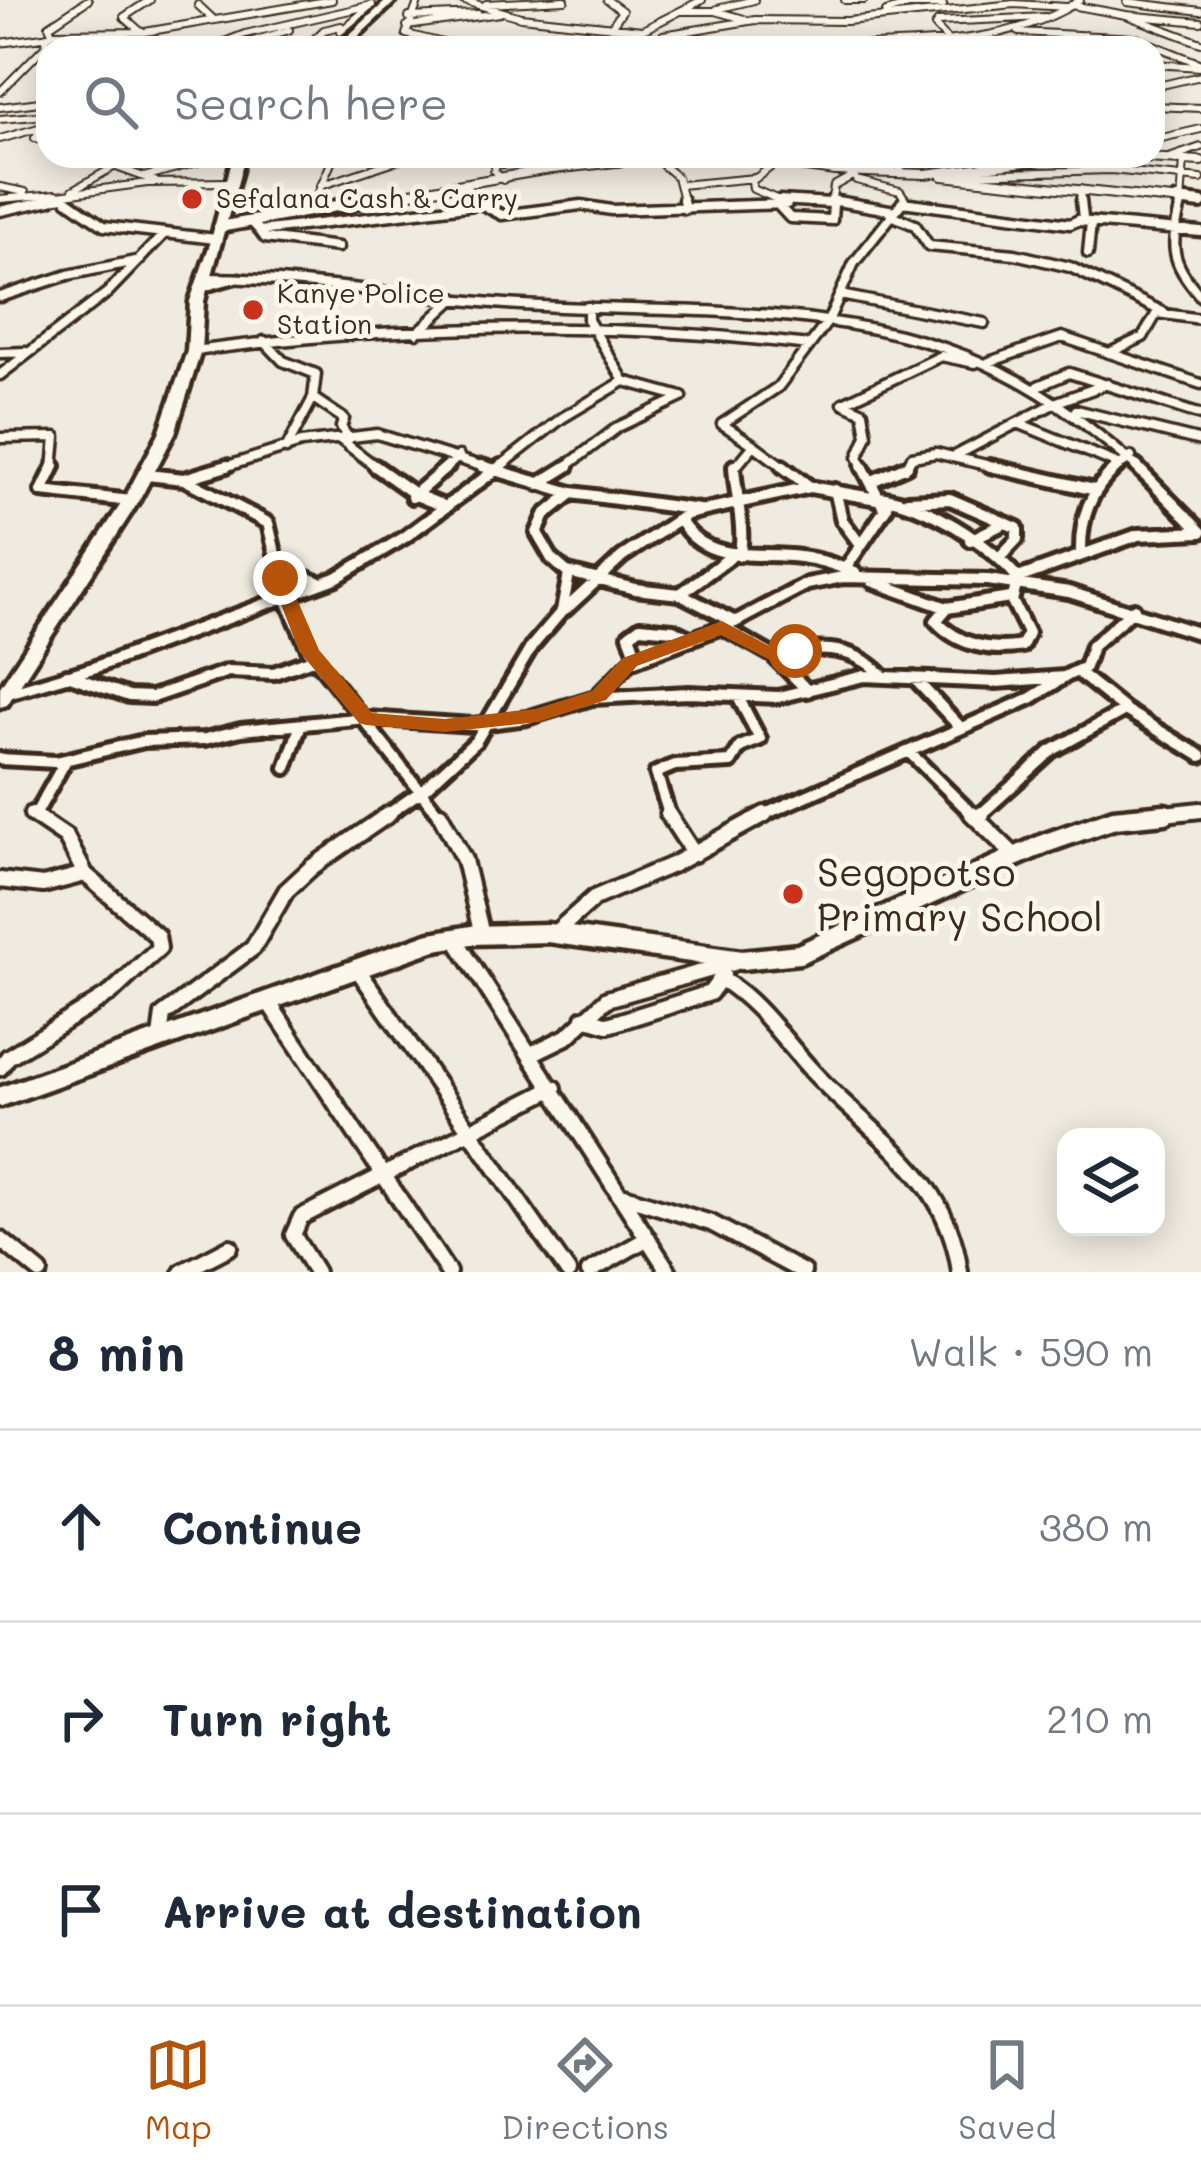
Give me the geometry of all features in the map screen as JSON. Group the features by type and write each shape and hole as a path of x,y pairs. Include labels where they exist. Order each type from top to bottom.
{"highway":[{"path":"349,35 376,6 392,0"},
{"path":"2,697 147,475 194,343 235,168"},
{"path":"206,278 238,278"}],"street":[{"path":"51,35 49,26 88,0"},
{"path":"140,31 124,16 150,0"},
{"path":"45,36 140,31 300,9 332,0"},
{"path":"402,36 419,0"},
{"path":"460,0 485,4 565,0"},
{"path":"607,0 622,10 611,27"},
{"path":"626,36 702,0"},
{"path":"663,34 684,29 701,14 754,0"},
{"path":"845,0 864,0"},
{"path":"1012,31 1054,18 1080,0"},
{"path":"1116,13 1128,1 1201,11"},
{"path":"886,15 890,8 937,2 1069,6 1127,16 1201,43"},
{"path":"1002,2 1031,25"},
{"path":"642,30 755,20 847,21 970,3"},
{"path":"485,4 504,12 681,36"},
{"path":"198,5 214,20"},
{"path":"266,36 376,6"},
{"path":"318,36 324,30 349,35 376,6"},
{"path":"980,6 990,21 1016,36"},
{"path":"300,9 325,17"},
{"path":"712,10 755,20"},
{"path":"677,11 701,14"},
{"path":"408,26 504,12"},
{"path":"1107,33 1127,16 1201,22"},
{"path":"944,36 935,26 938,22 1054,18"},
{"path":"239,36 314,20"},
{"path":"408,26 433,36"},
{"path":"956,36 1012,31 1129,36"},
{"path":"0,39 36,38"},
{"path":"1165,44 1200,62"},
{"path":"0,92 36,55"},
{"path":"1165,60 1174,64"},
{"path":"1165,64 1200,62"},
{"path":"1165,84 1201,76"},
{"path":"0,107 36,102"},
{"path":"1165,106 1201,108"},
{"path":"0,119 36,121"},
{"path":"0,139 36,125"},
{"path":"1165,137 1201,129"},
{"path":"1166,159 1201,147"},
{"path":"1166,159 1201,161"},
{"path":"1184,160 1174,230 1175,266 1201,297"},
{"path":"0,187 64,195 113,168"},
{"path":"127,168 159,182"},
{"path":"144,177 176,168"},
{"path":"320,206 320,186 329,168"},
{"path":"320,186 377,168"},
{"path":"495,168 503,180"},
{"path":"64,195 98,224 163,235 217,237 251,221 320,206 581,168"},
{"path":"670,168 680,185 685,209"},
{"path":"680,185 755,178 769,168"},
{"path":"809,168 1201,202"},
{"path":"810,487 722,424 778,387 828,321 854,263 905,199 900,191 858,182 852,168"},
{"path":"900,168 901,173"},
{"path":"925,175 962,168"},
{"path":"949,170 980,176 1111,170 1201,179"},
{"path":"328,171 361,174"},
{"path":"755,178 751,187 780,202 790,218 832,220 833,186 854,174"},
{"path":"5,210 64,195 159,182 231,182"},
{"path":"466,186 475,205"},
{"path":"1079,221 1084,198 1080,189"},
{"path":"0,199 28,193"},
{"path":"5,210 16,196"},
{"path":"260,231 475,205 502,215 581,205 611,211 780,202 1201,232"},
{"path":"896,210 915,225 929,246 1015,254 1070,267 1163,312 1201,319"},
{"path":"251,221 265,238 338,247"},
{"path":"1088,253 1091,222"},
{"path":"0,374 101,298 163,235"},
{"path":"0,297 68,275 140,260"},
{"path":"1182,275 1201,273"},
{"path":"238,278 516,304 774,313 900,335 986,361 1038,386 1131,457 1196,516 1201,532 1138,535 1016,581"},
{"path":"840,295 984,322"},
{"path":"417,333 455,298"},
{"path":"509,331 507,317 516,304"},
{"path":"539,484 618,427 682,397 624,381 588,320 588,307"},
{"path":"1109,353 1143,337 1156,314 1163,312"},
{"path":"760,338 774,313"},
{"path":"194,343 328,333 509,331 700,332 809,345"},
{"path":"847,572 880,501 857,457 867,435 863,412 843,406 850,396 909,375 940,356 986,361 1058,337 1201,383"},
{"path":"264,341 283,361 316,374 313,398 286,449"},
{"path":"0,353 26,352"},
{"path":"1038,386 1070,374 1201,415"},
{"path":"2,697 350,571 446,507 463,490 503,469 572,410 596,403 624,381"},
{"path":"953,457 1107,384"},
{"path":"313,398 344,419 345,440 379,464 412,497 446,507"},
{"path":"1062,404 1201,440"},
{"path":"1018,423 1118,464"},
{"path":"147,475 184,478 308,442 377,434 572,493 699,510 810,487 880,501 950,500 1017,528 1018,534 1000,557"},
{"path":"0,438 56,437 54,466 42,491 131,501"},
{"path":"680,593 736,555 744,539 735,506 734,464 754,445"},
{"path":"872,481 904,470 920,455 953,457 1095,490"},
{"path":"412,497 459,456"},
{"path":"1081,554 1081,519 1095,490 1118,464 1131,457"},
{"path":"184,478 268,523 285,596 315,658 424,789 464,860 481,931"},
{"path":"835,490 842,520 859,542"},
{"path":"572,493 544,515 537,533 552,559 568,572 635,589 680,593 772,655 808,691"},
{"path":"903,501 1000,557 1016,581"},
{"path":"160,1037 163,1016 253,948 286,891 334,848 424,789 467,751 491,722 532,646 559,615 599,578 699,510"},
{"path":"679,520 692,542 736,555 812,558 947,608 1010,598"},
{"path":"970,540 1004,524"},
{"path":"279,567 320,583"},
{"path":"559,615 570,585 568,572"},
{"path":"592,698 638,659 729,625 807,584 847,572"},
{"path":"869,580 1016,581 1134,609 1201,634"},
{"path":"947,608 936,621 944,631 969,643 1013,649 1025,643 1028,633 1013,613 1010,598 1016,581"},
{"path":"556,932 594,898 694,854 746,822 1031,698 1078,672 1085,667 1092,646 1134,609"},
{"path":"638,659 628,642 640,627 673,630 692,639"},
{"path":"772,655 812,648 844,651 866,656 883,675"},
{"path":"67,675 116,693 152,697 228,671 274,673 315,658"},
{"path":"1078,672 1125,710 1201,756"},
{"path":"0,760 66,760 144,742 366,718 445,726 491,722 527,718 592,698 689,693 778,697 808,691 823,682 883,675 996,682 1064,677"},
{"path":"912,677 961,728"},
{"path":"694,854 663,805 656,773 675,765 731,762 740,747 760,739 738,697"},
{"path":"978,817 1051,751 1125,710"},
{"path":"286,768 300,727"},
{"path":"909,752 1015,856"},
{"path":"0,1068 8,1058 80,1015 140,969 159,948 157,937 85,874 66,837 30,811 66,760"},
{"path":"531,1054 568,1036 607,999 799,953 1015,856 1114,819 1201,810"},
{"path":"0,880 43,885 85,874"},
{"path":"1,1093 454,937 481,931 556,932 730,969 811,1070 916,1169 941,1202 957,1240 960,1272"},
{"path":"454,937 669,1272"},
{"path":"356,967 568,1272"},
{"path":"584,1018 608,1025 710,993 730,969"},
{"path":"266,999 380,1177 448,1272"},
{"path":"316,1272 293,1235 297,1221 554,1088"},
{"path":"621,1195 711,1223 803,1272"},
{"path":"589,1272 647,1238"},
{"path":"0,1239 40,1272"},
{"path":"182,1272 230,1247"}],"place":[{"name":"Sefalana Cash & Carry","path":"192,199"},
{"name":"Kanye Police Station","path":"253,310"},
{"name":"Segopotso Primary School","path":"793,894"}],"route":[{"path":"280,578 309,651 366,718 445,726 527,718 599,695 630,662 722,627 772,655 795,651"}]}
